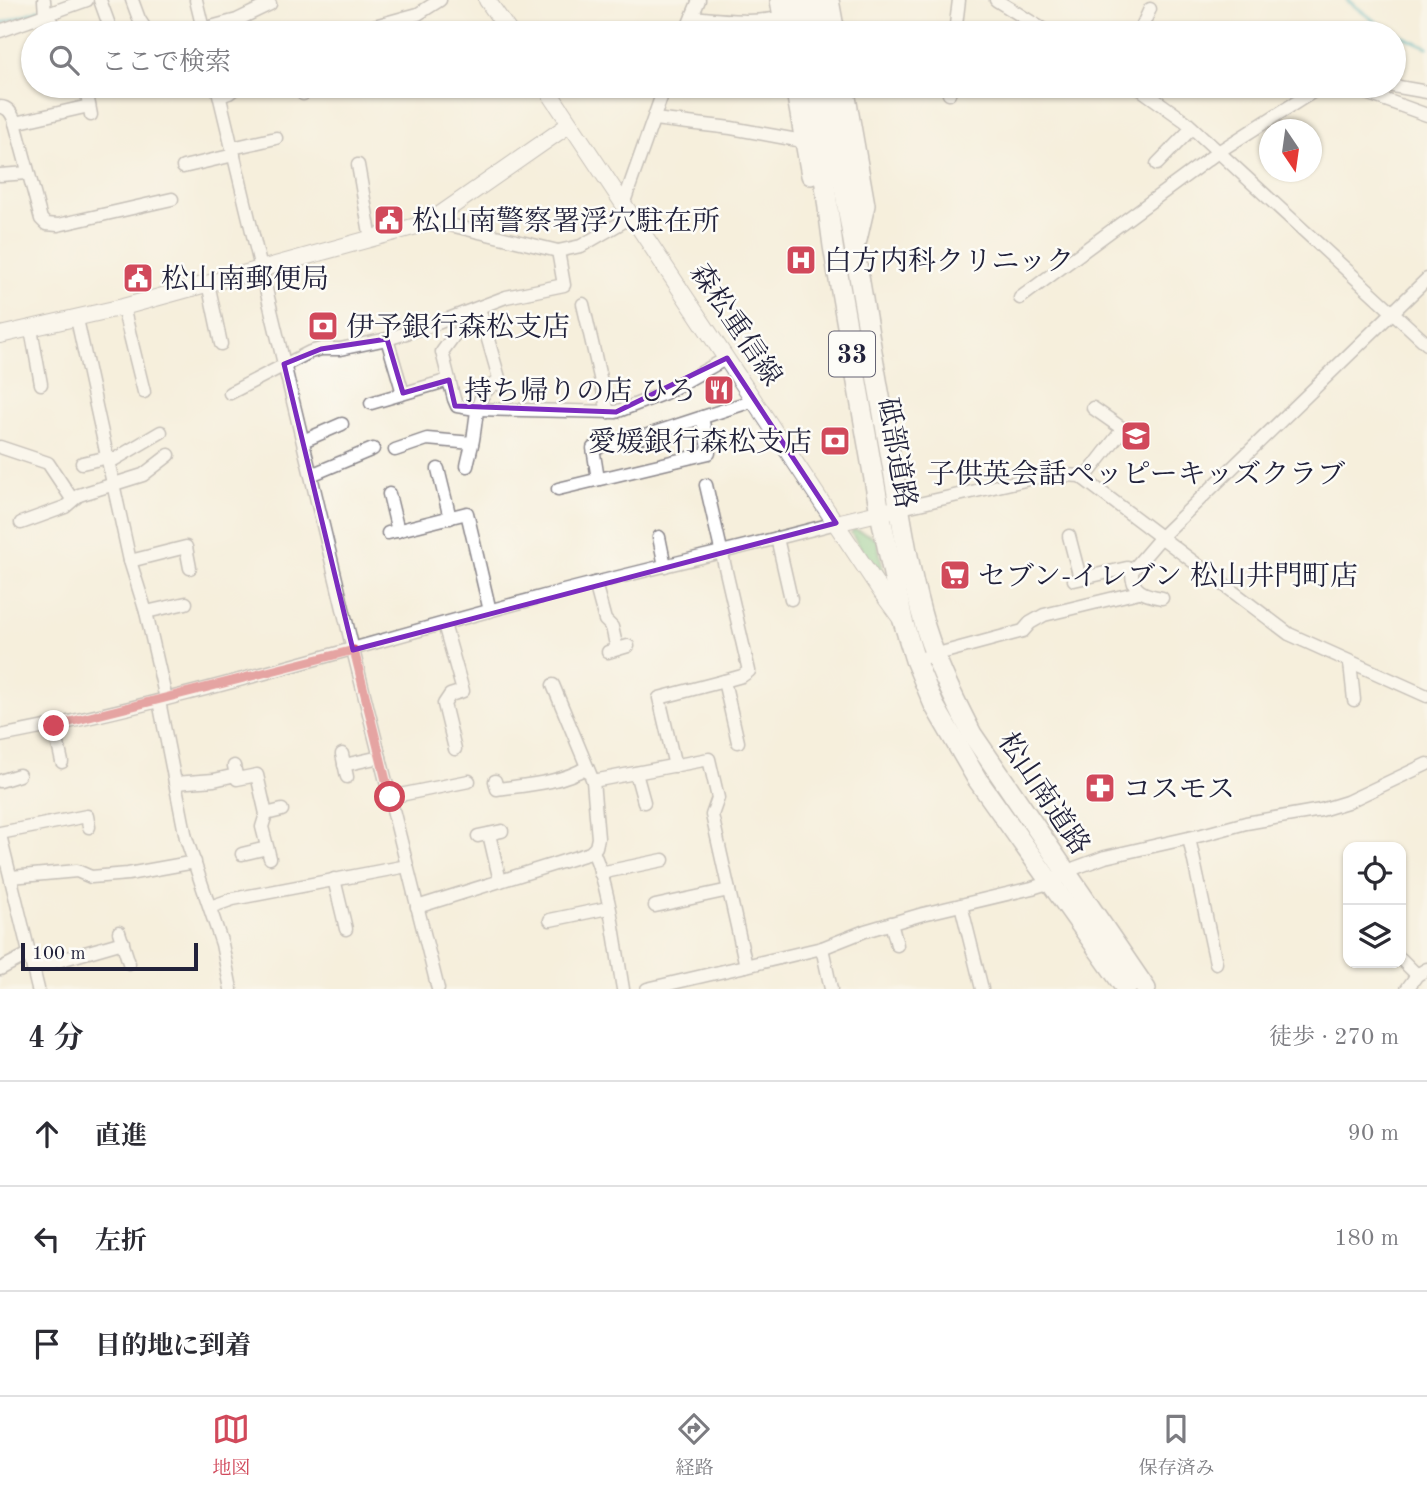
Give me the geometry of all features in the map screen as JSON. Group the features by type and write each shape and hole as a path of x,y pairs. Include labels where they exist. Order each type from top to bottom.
{"highway":[{"path":"797,0 801,21"},
{"path":"813,0 817,21"},
{"path":"829,0 833,21"},
{"path":"797,98 817,209 833,246"},
{"name":"砥部道路","path":"814,98 833,246 880,513 912,618"},
{"name":"砥部道路","path":"830,98 854,253 901,508 912,618"},
{"path":"846,98 865,205 854,253"},
{"name":"松山南道路","path":"912,618 934,654 972,734 1126,989"},
{"name":"松山南道路","path":"912,618 915,660 933,705 955,743 1013,832 1058,878 1146,989"}],"main road":[{"path":"490,1 502,21"},
{"name":"森松重信線","path":"553,98 836,523 912,618"},
{"path":"0,335 123,307 371,239 435,218 570,124"},
{"path":"836,523 901,508"}],"street":[{"path":"44,0 45,15 50,21"},
{"path":"28,21 87,0"},
{"path":"100,0 108,21"},
{"path":"132,0 140,21"},
{"path":"196,0 201,21"},
{"path":"407,21 440,0"},
{"path":"690,21 699,0"},
{"path":"956,21 959,0"},
{"path":"996,0 1030,21"},
{"path":"234,21 270,5"},
{"path":"1144,21 1150,9"},
{"path":"692,17 740,21 766,21 783,17"},
{"path":"0,31 21,24"},
{"path":"1406,88 1427,92"},
{"path":"220,98 438,989"},
{"path":"624,202 662,98"},
{"path":"1152,98 1192,128 1427,344"},
{"path":"1020,298 1218,152 1303,98"},
{"path":"1379,98 1427,116"},
{"path":"15,123 89,105"},
{"path":"0,107 5,107 10,112 15,123 41,219 53,226 172,199"},
{"path":"654,119 804,139"},
{"path":"1157,164 1192,128"},
{"path":"183,167 276,138"},
{"path":"358,164 371,239"},
{"path":"0,175 28,173"},
{"path":"435,218 450,225 558,251 581,246 633,216"},
{"path":"230,393 284,364 321,349 340,349 387,339 450,319 506,297 564,285 558,251"},
{"path":"1162,598 1146,596 1139,592 1133,584 1132,571 1161,536 1427,279"},
{"path":"208,284 221,344"},
{"path":"583,304 608,412"},
{"path":"123,307 144,392"},
{"path":"467,466 476,409 489,387 500,382 479,308"},
{"path":"77,319 130,561 146,612 186,838 226,958 231,989"},
{"path":"450,319 457,339 442,352 449,380 457,406 476,409 608,412 627,409 727,358"},
{"path":"31,329 41,384"},
{"path":"387,339 403,393"},
{"path":"378,405 403,393 449,380"},
{"path":"598,479 593,448 642,437 755,400"},
{"path":"1084,479 1123,429 1093,408"},
{"path":"558,489 709,453 702,417"},
{"path":"303,441 342,424"},
{"path":"82,464 109,460 161,432"},
{"path":"404,450 427,439 472,443"},
{"path":"0,447 48,463 72,499"},
{"path":"311,475 367,454"},
{"path":"21,523 65,507 72,499 143,475 169,455"},
{"path":"438,469 450,517"},
{"path":"901,508 1051,474 1064,473 1084,479 1289,634 1427,696"},
{"path":"674,766 659,698 742,676 749,671 706,485"},
{"path":"389,494 393,532 467,513 490,611"},
{"path":"0,736 163,700 595,583 836,523"},
{"path":"1069,536 1077,579 1127,568 1132,571"},
{"path":"659,537 665,566"},
{"path":"777,538 792,599"},
{"path":"130,561 186,547 190,568"},
{"path":"595,583 605,620 612,627 618,649"},
{"path":"915,660 1023,631 1044,615 1139,592"},
{"path":"146,612 186,603"},
{"path":"444,624 463,691 450,695 444,704 445,735 455,749"},
{"path":"1350,663 1354,700"},
{"path":"724,681 738,742"},
{"path":"553,685 593,781 598,838 593,851 608,908 623,989"},
{"path":"54,726 62,762"},
{"path":"344,765 380,757"},
{"path":"593,781 709,759 718,798 712,815 746,966"},
{"path":"647,989 822,948 891,923 1058,878 1075,868 1105,857 1246,822 1321,810 1347,802 1427,764"},
{"path":"495,781 497,789 513,787 566,777 587,767"},
{"path":"176,783 214,780 235,770 237,779 257,775 266,814 262,827 269,853 243,854"},
{"path":"636,773 643,802"},
{"path":"0,781 19,775"},
{"path":"390,797 469,781"},
{"path":"266,814 282,810"},
{"path":"38,989 0,834 87,816 89,827"},
{"path":"490,834 500,881"},
{"path":"1189,838 1216,962"},
{"path":"417,907 593,851"},
{"path":"600,873 663,860"},
{"path":"10,877 77,871 91,877 128,874 194,862"},
{"path":"210,907 233,899 407,866"},
{"path":"334,879 346,929"},
{"path":"662,908 729,890"},
{"path":"961,905 982,989"},
{"path":"550,920 608,908"},
{"path":"891,923 897,945"},
{"path":"33,968 121,937 129,963"},
{"path":"822,948 831,989"},
{"path":"0,969 29,954"},
{"path":"1406,962 1422,972 1407,989"}],"highlighted area":[{"path":"387,339 403,393 449,380 455,406 616,412 727,358 836,523 353,650 284,364 321,349"}],"green space":[{"path":"854,529 877,538 887,590 851,533"}],"waterway":[{"path":"1347,0 1374,21"},
{"path":"0,24 39,10"},
{"path":"1406,38 1427,47"}],"place":[{"name":"松山南警察署浮穴駐在所","path":"389,220"},
{"name":"白方内科クリニック","path":"801,260"},
{"name":"松山南郵便局","path":"138,278"},
{"name":"伊予銀行森松支店","path":"323,326"},
{"name":"持ち帰りの店 ひろ","path":"719,390"},
{"name":"子供英会話ペッピーキッズクラブ","path":"1136,436"},
{"name":"愛媛銀行森松支店","path":"835,441"},
{"name":"セブン-イレブン 松山井門町店","path":"955,575"},
{"name":"コスモス","path":"1100,788"}],"route":[{"path":"54,726 354,650 390,797"}]}
